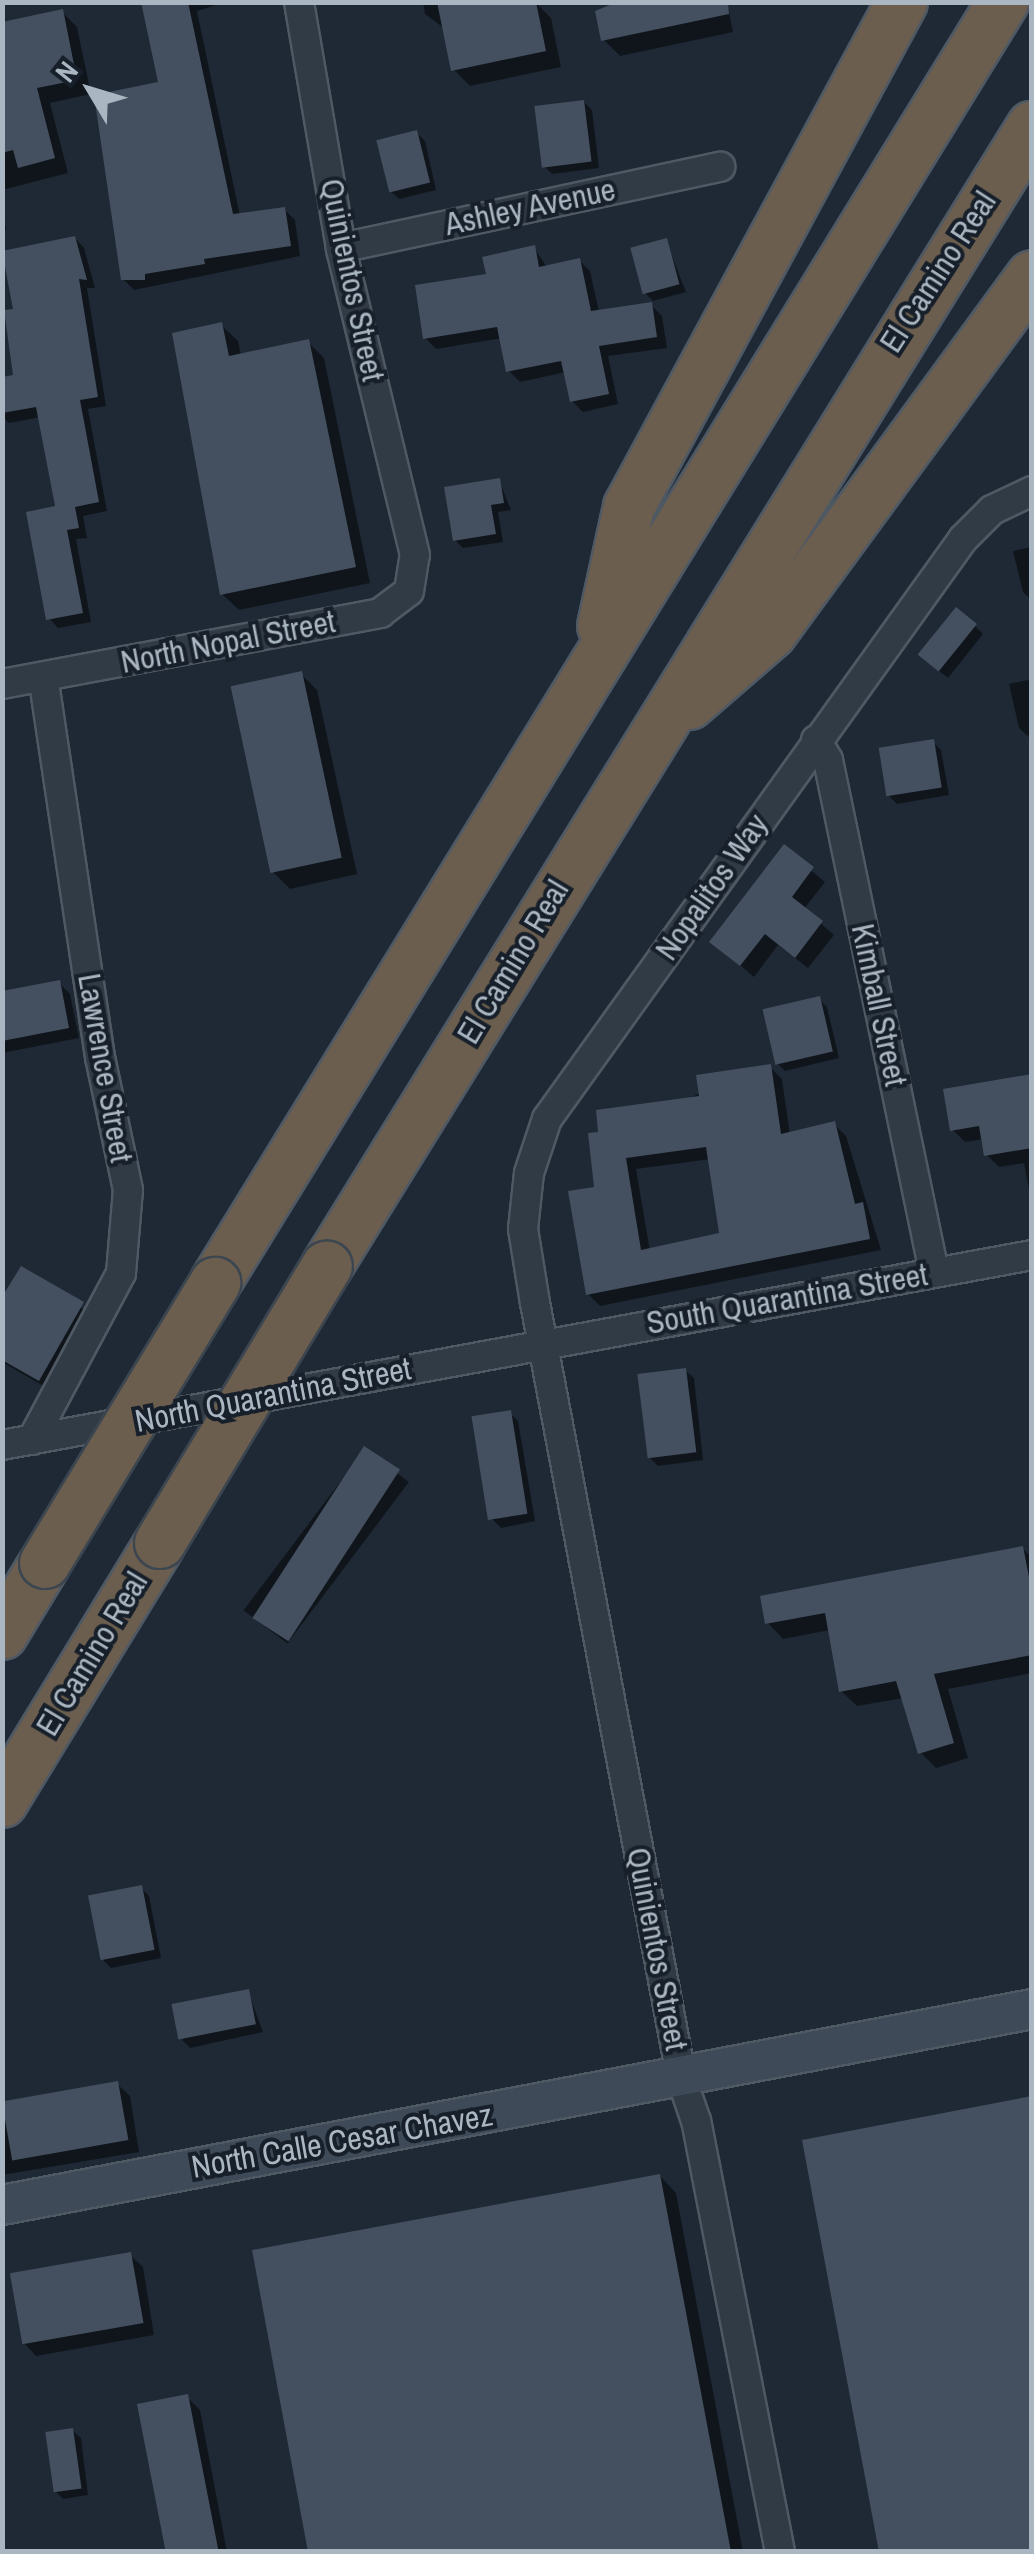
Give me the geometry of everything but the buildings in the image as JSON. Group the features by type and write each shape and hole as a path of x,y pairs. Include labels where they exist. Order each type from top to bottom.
{"highway":[{"path":"596,661 630,507 902,2"},
{"path":"2,1634 1003,2"},
{"name":"El Camino Real","path":"2,1802 651,737 1032,127"},
{"path":"651,737 771,633 1032,276"}],"street":[{"name":"Quinientos Street","path":"300,2 341,248 415,555"},
{"name":"Ashley Avenue","path":"341,248 720,167"},
{"name":"Nopalitos Way","path":"543,1344 523,1229 529,1173 547,1119 964,539 992,510 1032,491"},
{"name":"North Nopal Street","path":"2,684 380,613 408,590 415,555"},
{"name":"Lawrence Street","path":"32,1440 121,1273 128,1190 100,1057 43,677"},
{"name":"Kimball Street","path":"816,740 828,760 934,1272"},
{"name":"South Quarantina Street","path":"543,1344 1032,1255"},
{"name":"Quinientos Street","path":"543,1344 682,2080 696,2121 780,2552"},
{"name":"North Quarantina Street","path":"2,1445 543,1344"},
{"name":"North Calle Cesar Chavez","path":"2,2205 682,2080 1032,2009"}]}
